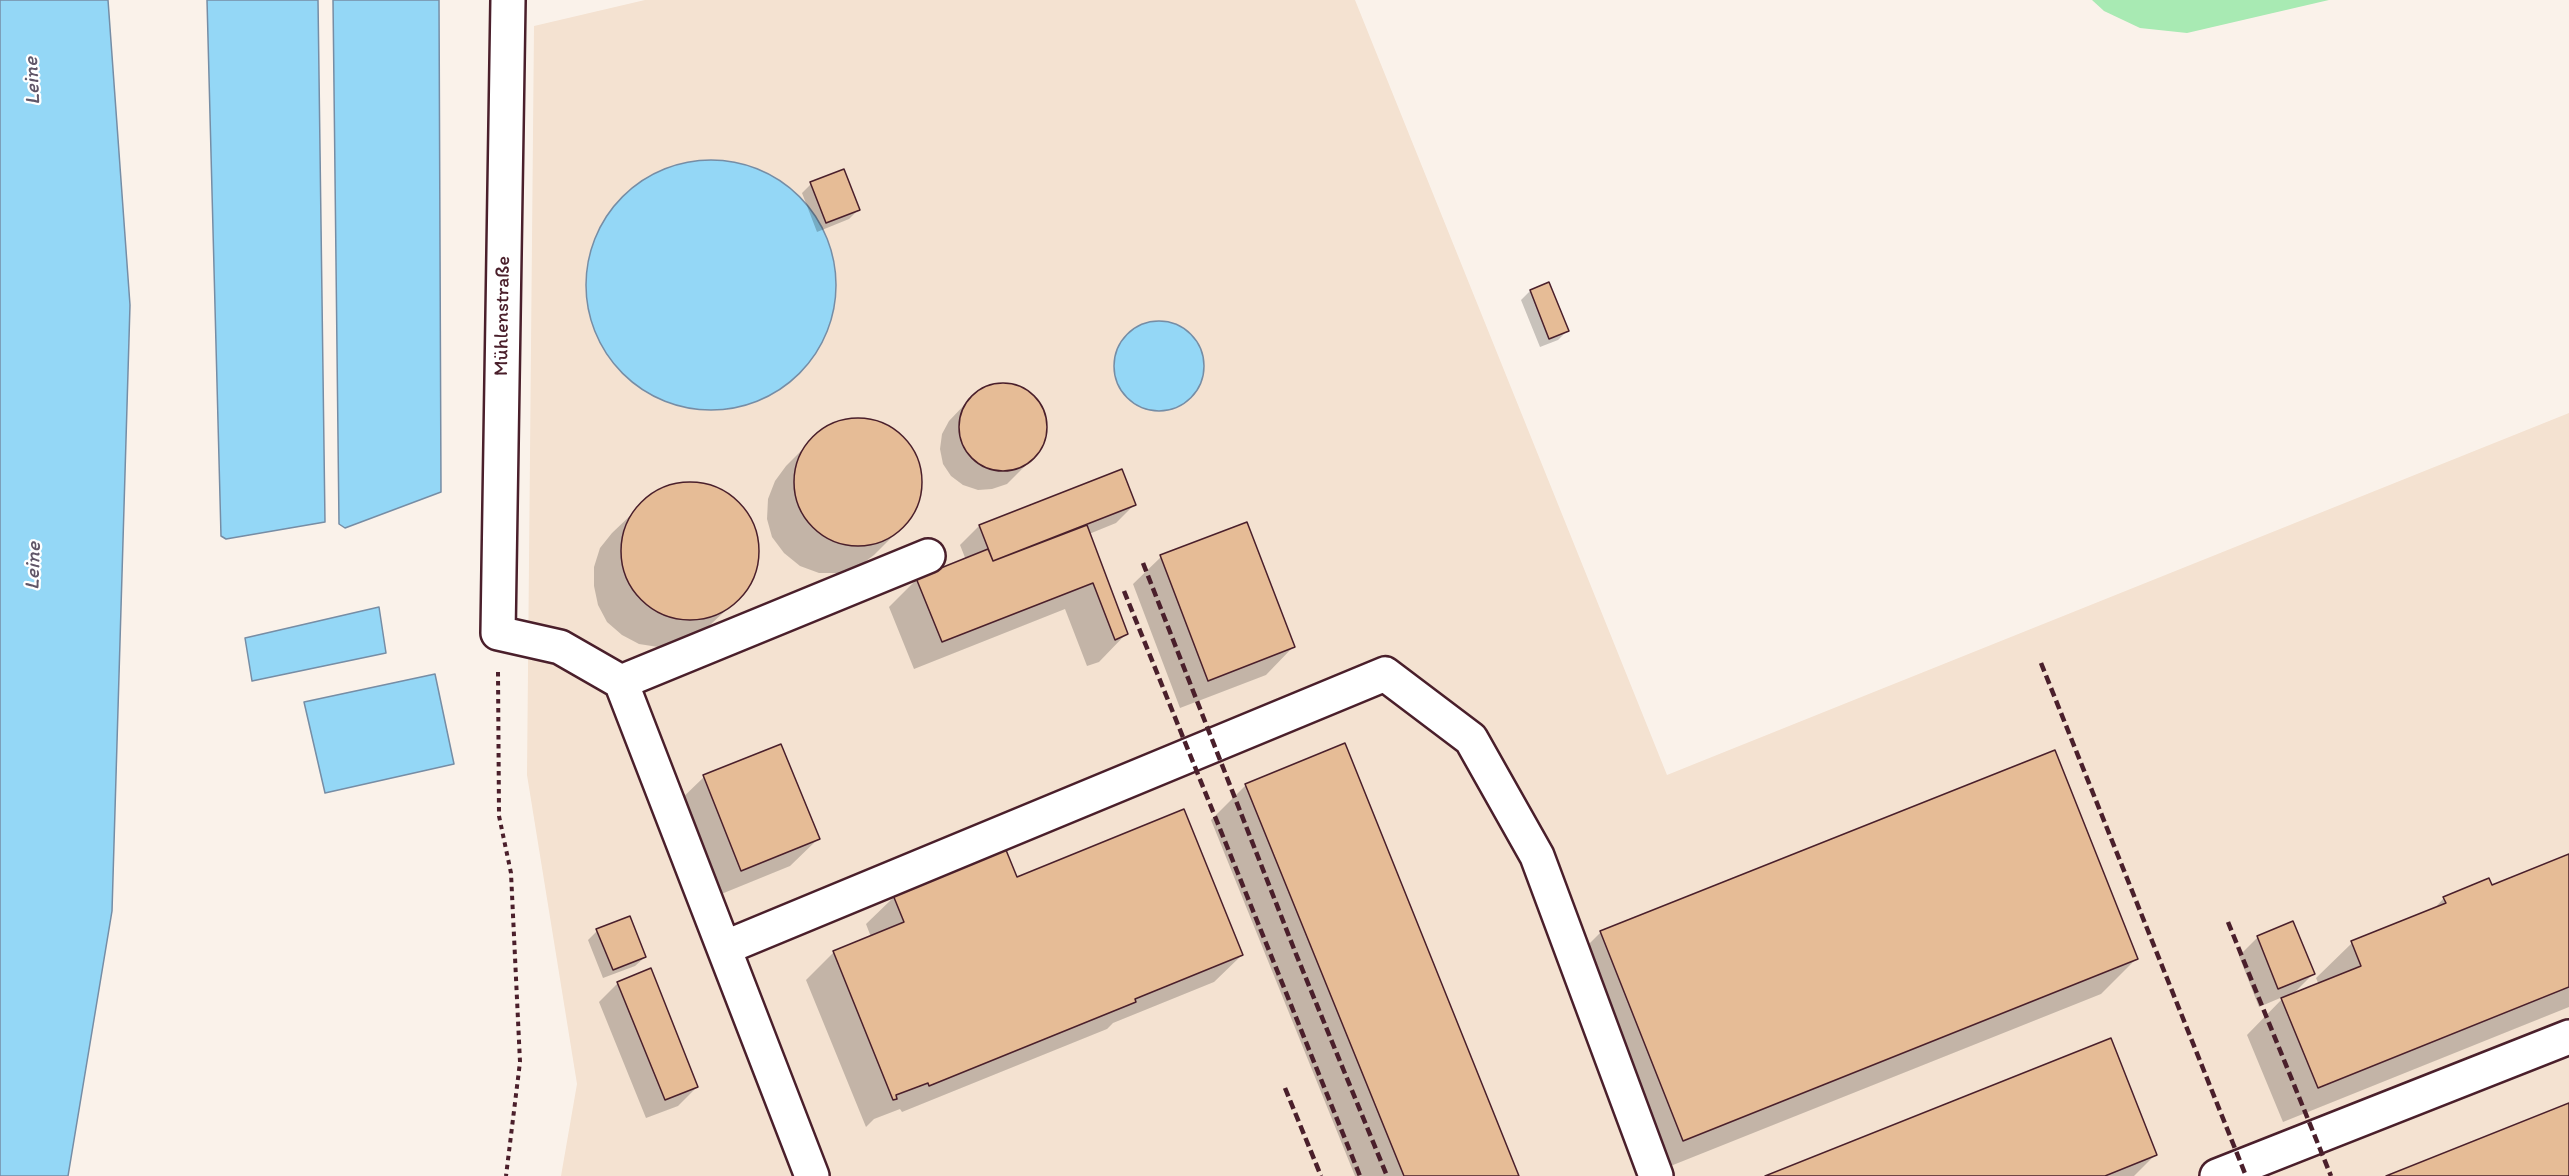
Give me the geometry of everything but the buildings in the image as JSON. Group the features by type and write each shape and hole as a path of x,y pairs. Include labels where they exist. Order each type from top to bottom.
{"street":[{"name":"Mühlenstraße","path":"498,633 508,0"},
{"path":"621,682 928,556"},
{"path":"498,633 560,647 621,682 812,1176"},
{"path":"724,948 1385,674 1471,739 1537,856 1656,1176"},
{"path":"2217,1176 2569,1037"}],"path":[{"path":"498,633 499,816 511,873 520,1062 507,1176"}],"shaded area":[{"path":"645,0 1355,0 1667,775 2569,413 2569,1176 561,1176 577,1084 527,775 534,26"}],"green space":[{"path":"2092,0 2329,0 2187,33 2140,28 2104,11"}],"water":[{"name":"Leine","path":"0,0 108,0 130,305 112,911 68,1176 0,1176"},
{"path":"207,0 318,0 325,522 226,539 221,536"},
{"path":"333,0 439,0 441,492 345,528 339,524"},
{"path":"711,160 735,163 759,170 780,181 799,197 815,216 826,237 833,261 836,285 833,309 826,333 815,354 799,373 780,389 759,400 735,407 711,410 687,407 663,400 642,389 623,373 607,354 596,333 589,309 586,285 589,261 596,237 607,216 623,197 642,181 663,170 687,163"},
{"path":"1159,321 1176,325 1191,334 1200,349 1204,366 1200,383 1191,398 1176,407 1159,411 1142,407 1127,398 1118,383 1114,366 1118,349 1127,334 1142,325"},
{"path":"379,607 386,653 252,681 245,638"},
{"path":"435,674 454,764 325,793 304,702"}],"railway":[{"path":"1143,563 1296,954 1387,1176"},
{"path":"1124,591 1360,1176"},
{"path":"2041,663 2246,1176"},
{"path":"2228,922 2331,1176"},
{"path":"1285,1088 1321,1176"}]}
